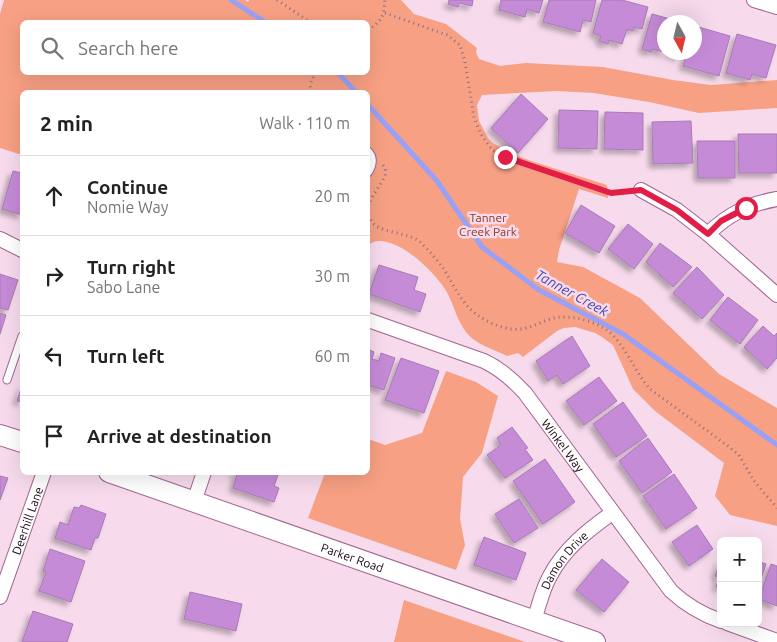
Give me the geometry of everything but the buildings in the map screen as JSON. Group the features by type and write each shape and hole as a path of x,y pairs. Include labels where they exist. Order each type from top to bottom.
{"street":[{"path":"754,0 777,8"},
{"path":"641,190 677,210 708,234 777,295"},
{"path":"708,234 727,217 751,206 777,199"},
{"path":"0,239 20,249"},
{"name":"Winkel Way","path":"370,321 484,361 499,368 514,380 671,591 684,604 717,620"},
{"path":"0,435 20,441"},
{"name":"Deerhill Lane","path":"0,597 43,475"},
{"name":"Parker Road","path":"118,475 595,642"},
{"path":"194,502 203,475"},
{"name":"Damon Drive","path":"534,620 550,576 565,553 586,532 612,513"},
{"path":"738,627 777,641"}],"lane":[{"path":"370,156 372,165 370,169"},
{"path":"7,380 20,342"}],"path":[{"path":"277,0 307,20"},
{"path":"370,29 378,23 385,13 385,0"},
{"path":"385,13 447,35 460,45 465,62 474,118 481,134 492,150 519,163 611,193 641,190"},
{"path":"311,90 310,84 314,75"},
{"path":"370,153 382,164 386,171 386,176 370,199"},
{"path":"370,218 378,227 409,235 418,241 443,268 466,305 474,313 486,320 511,329 528,328 552,318 561,317 585,320 606,329 650,389 739,456 754,482 777,508"}],"green space":[{"name":"Tanner Creek Park","path":"4,0 245,0 248,2 249,0 401,0 414,14 446,24 477,48 476,52 479,59 500,66 526,63 603,67 711,85 777,80 777,108 699,113 594,93 557,91 482,95 477,105 479,121 488,138 493,143 510,153 531,161 607,185 608,198 579,189 559,250 557,262 583,267 640,298 719,374 777,408 777,526 730,515 715,496 724,463 655,411 633,389 613,345 602,337 575,327 564,328 557,331 523,357 518,353 507,356 481,344 468,334 463,328 445,289 416,258 407,251 387,242 377,241 370,244 370,178 375,168 370,162 370,90 20,90 20,154 0,148 0,14"},
{"path":"446,371 476,382 498,396 482,453 463,477 460,519 465,545 456,570 308,518 324,475 370,475 370,440 385,445 422,433"},
{"path":"404,600 525,642 394,642"}],"waterway":[{"name":"Tanner Creek","path":"231,0 262,20"},
{"name":"Tanner Creek","path":"340,75 354,90"},
{"name":"Tanner Creek","path":"370,107 437,181 482,247 539,290 623,334 777,445"}],"route":[{"path":"505,157 611,193 641,190 677,210 708,234 721,221 746,208"}]}
